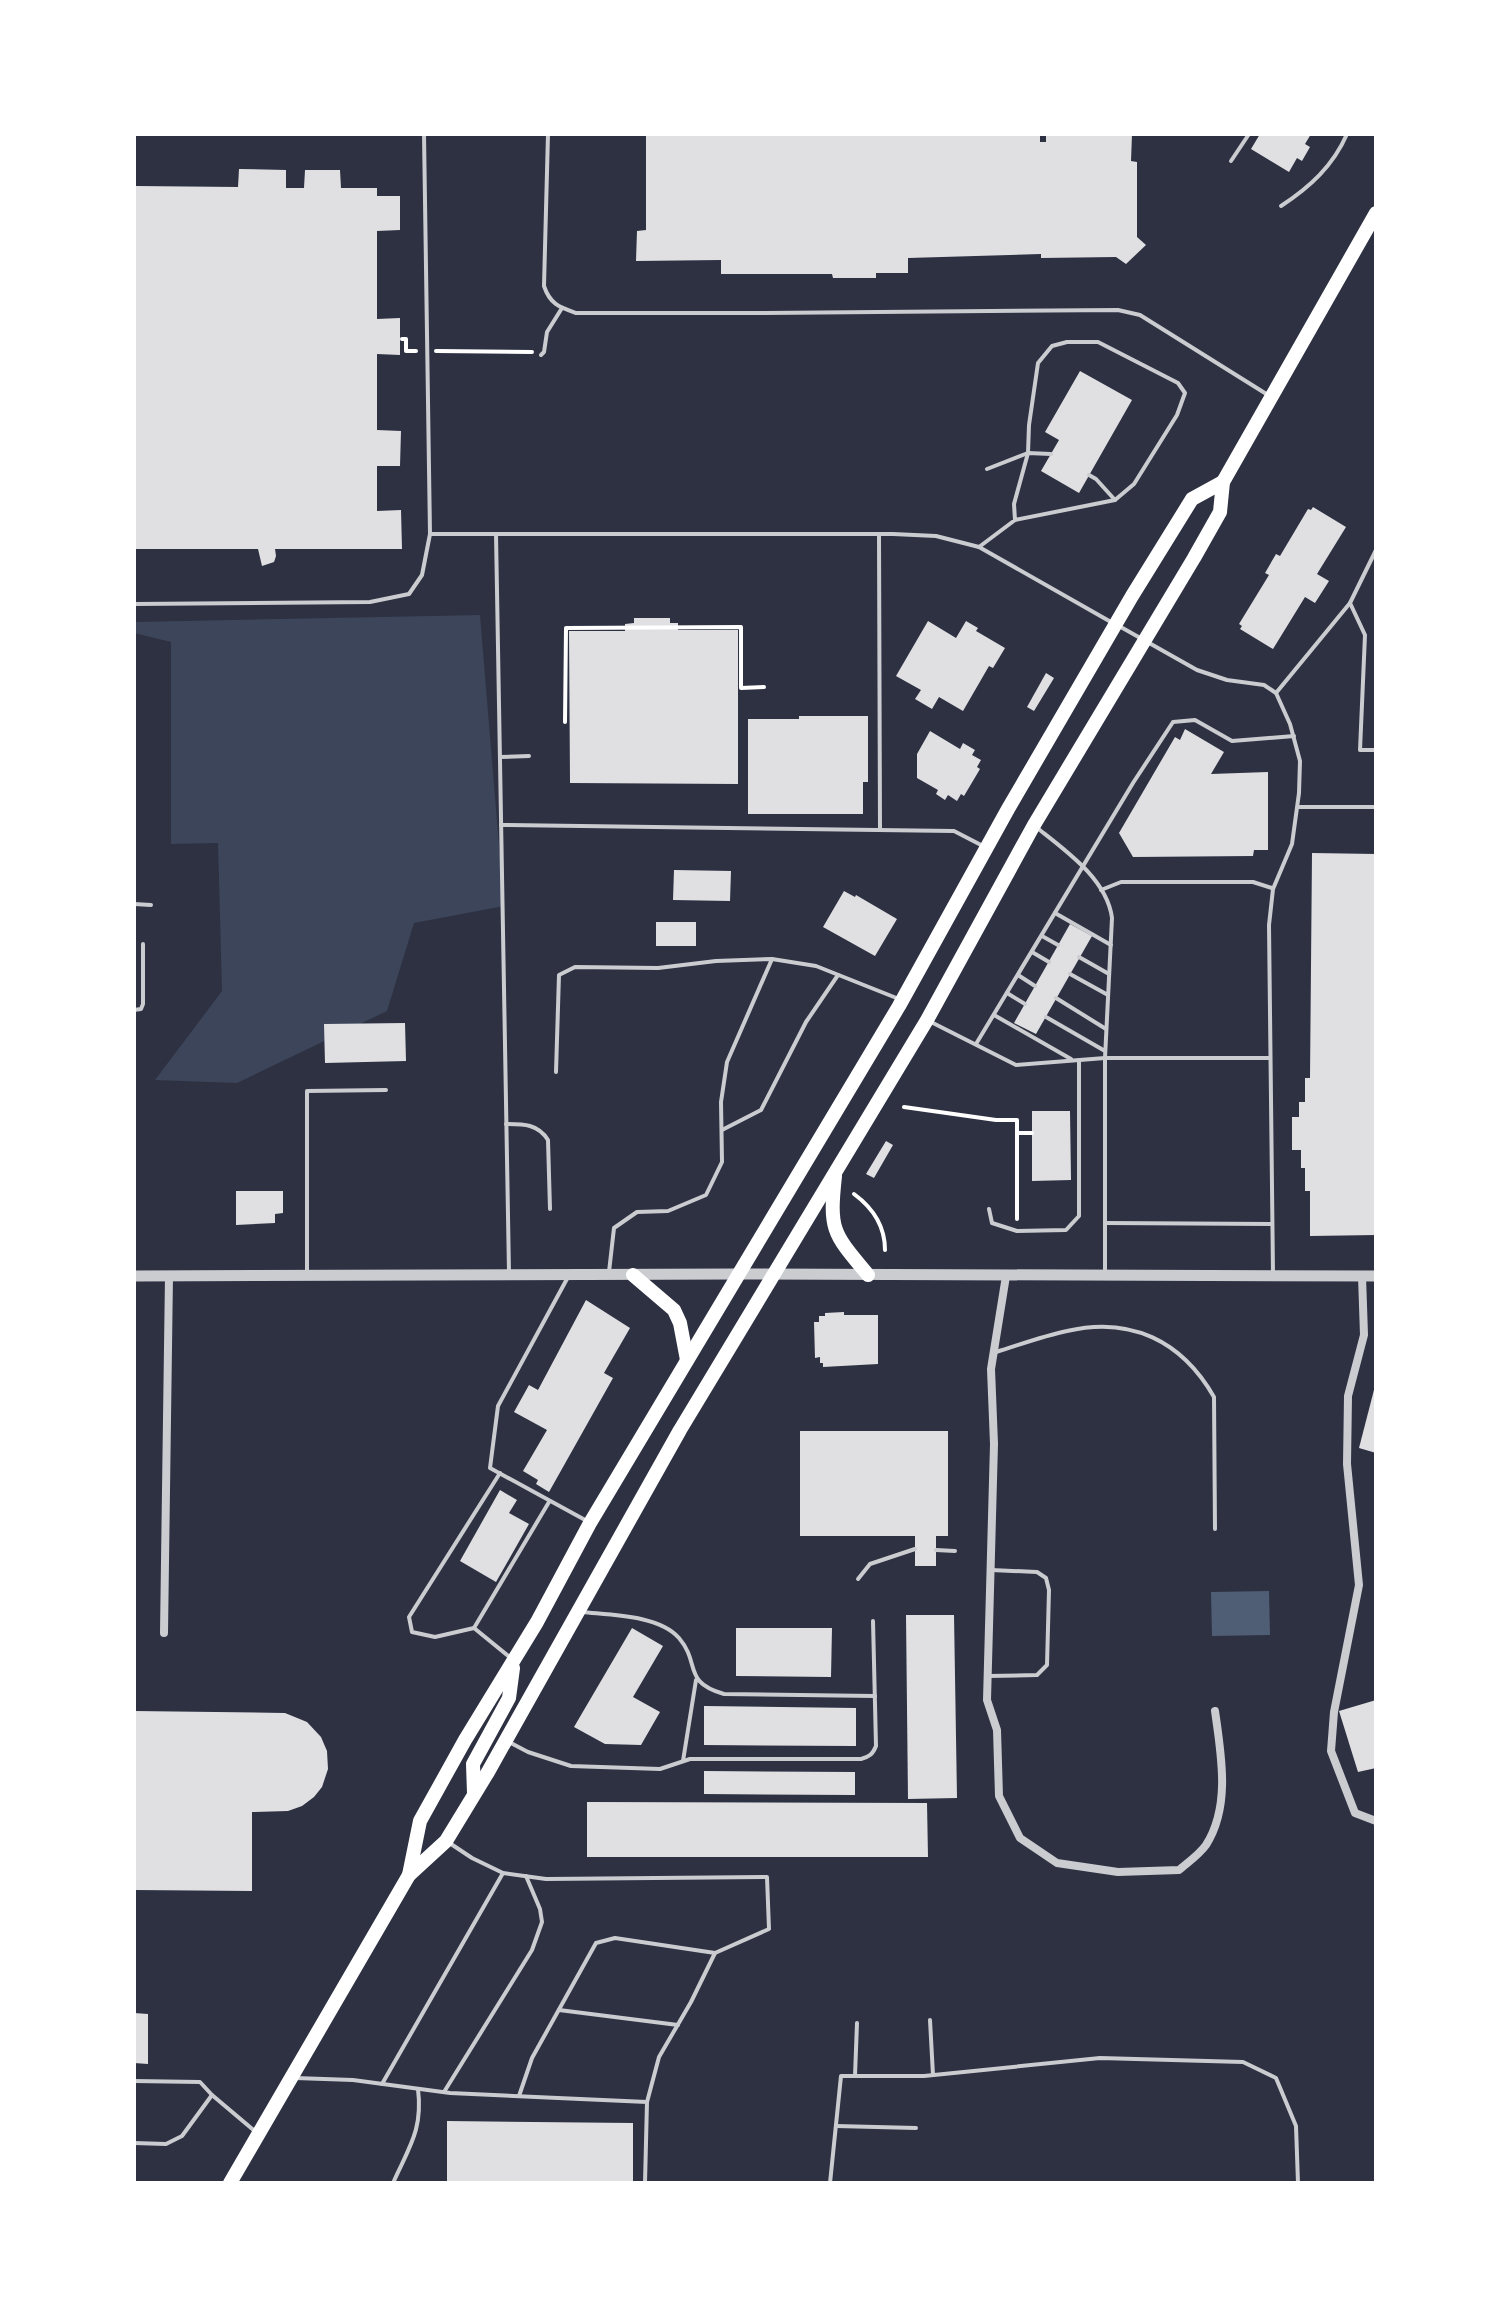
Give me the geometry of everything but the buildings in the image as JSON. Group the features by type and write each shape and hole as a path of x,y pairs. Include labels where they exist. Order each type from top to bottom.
{"highway":[{"path":"230,2183 409,1875 446,1841 680,1430 927,1020 1034,825 1220,512 1223,482 1376,213"},
{"path":"409,1875 420,1821 590,1523 902,1001 1115,625 1192,499 1223,482"},
{"path":"836,1171 831,1210 834,1226 842,1245 868,1275"},
{"path":"633,1275 674,1310 680,1323 687,1360"},
{"path":"474,1794 473,1764 509,1698 514,1661"}],"street":[{"path":"134,1276 1376,1276"},
{"path":"164,1633 169,1276"},
{"path":"1006,1276 991,1369 994,1444 987,1700 997,1730 999,1796 1020,1838 1057,1863 1118,1872 1179,1870 1205,1847 1219,1818 1222,1762 1215,1711"},
{"path":"1362,1276 1364,1335 1348,1396 1347,1464 1359,1585 1334,1712 1331,1751 1355,1813 1376,1821"}],"lane":[{"path":"134,604 370,602 409,594 422,575 430,534 424,134"},
{"path":"548,134 544,286 548,299 562,308 576,313 1118,310 1140,315 1270,396"},
{"path":"1231,161 1249,134"},
{"path":"1281,206 1322,174 1347,134"},
{"path":"542,354 547,332 562,308"},
{"path":"979,547 1015,520 1115,500 1134,484 1177,415 1185,393 1178,383 1098,342 1067,342 1052,346 1038,363 1028,453 1014,504 1015,520"},
{"path":"987,469 1028,453 1051,454"},
{"path":"1089,475 1115,500"},
{"path":"430,534 936,536 979,547 1197,670 1227,680 1264,685 1276,693 1294,736 1300,761 1292,844 1273,889 1269,925 1273,1276"},
{"path":"496,534 509,1275"},
{"path":"879,534 880,830"},
{"path":"1276,693 1350,603 1376,550"},
{"path":"1350,603 1365,635 1360,750 1376,750"},
{"path":"976,1044 1173,722 1195,720 1232,741 1294,736"},
{"path":"500,757 529,756"},
{"path":"1297,807 1376,807"},
{"path":"501,825 954,831 987,848"},
{"path":"1034,825 1073,857 1110,903 1112,918 1105,1051 1105,1276"},
{"path":"1101,890 1121,882 1253,882 1273,889"},
{"path":"134,904 151,905"},
{"path":"1055,913 1111,945"},
{"path":"1042,936 1058,945"},
{"path":"134,1010 141,1009 143,1004 143,944"},
{"path":"1032,952 1049,962"},
{"path":"1079,957 1109,974"},
{"path":"556,1072 559,975 575,967 658,968 716,961 772,959 816,966 902,1001"},
{"path":"609,1275 614,1228 637,1212 668,1211 706,1195 722,1162 721,1102 727,1062 772,959"},
{"path":"1070,974 1108,995"},
{"path":"722,1130 761,1110 806,1022 838,975"},
{"path":"1018,975 1035,986"},
{"path":"1007,993 1025,1004"},
{"path":"1056,998 1106,1029"},
{"path":"994,1015 1076,1060"},
{"path":"1046,1017 1105,1051"},
{"path":"927,1020 1016,1065 1105,1058 1269,1058"},
{"path":"989,1209 992,1223 1017,1231 1066,1230 1079,1216 1076,1060"},
{"path":"307,1276 307,1091 386,1090"},
{"path":"506,1124 534,1126 548,1140 550,1209"},
{"path":"1105,1223 1272,1224"},
{"path":"569,1275 498,1406 490,1468 590,1523"},
{"path":"993,1353 1068,1330 1109,1327 1136,1330 1160,1340 1185,1359 1205,1380 1214,1397 1215,1529"},
{"path":"500,1473 409,1617 412,1632 435,1637 474,1628 549,1502"},
{"path":"858,1579 870,1564 915,1549"},
{"path":"936,1550 955,1551"},
{"path":"988,1676 1037,1675 1047,1665 1048,1649 1049,1590 1046,1578 1037,1572 991,1570"},
{"path":"578,1612 637,1618 667,1629 678,1636 696,1678 703,1686 724,1694 875,1696"},
{"path":"505,1740 528,1752 571,1766 660,1769 683,1761 868,1757 874,1753 876,1746 873,1621"},
{"path":"474,1628 514,1661"},
{"path":"683,1761 696,1678"},
{"path":"446,1841 503,1873 546,1879 767,1877 769,1929 715,1953 615,1938 596,1943 532,2058 519,2096"},
{"path":"382,2084 503,1873"},
{"path":"444,2092 532,1950 542,1922 526,1876"},
{"path":"645,2183 647,2102 659,2057 715,1953"},
{"path":"559,2010 678,2025"},
{"path":"930,2020 933,2075"},
{"path":"855,2076 857,2023"},
{"path":"830,2183 841,2076 933,2075 1100,2058 1243,2062 1276,2078 1296,2126 1298,2183"},
{"path":"289,2078 353,2080 444,2092 647,2102"},
{"path":"134,2081 200,2082 258,2134"},
{"path":"393,2183 419,2127 418,2089"},
{"path":"134,2143 166,2144 182,2136 212,2095"},
{"path":"836,2126 916,2128"}],"path":[{"path":"402,339 406,339 406,351 542,354"},
{"path":"565,722 566,628 741,627 741,688 764,687"},
{"path":"904,1107 996,1120 1017,1120 1017,1231"},
{"path":"1017,1133 1032,1133"},
{"path":"854,1194 874,1212 885,1238 885,1250"}],"shaded area":[{"path":"480,615 504,906 414,923 387,1011 237,1083 155,1080 222,991 218,843 171,844 171,642 134,633 134,622"},
{"path":"1269,1591 1270,1635 1212,1636 1211,1592"}]}
